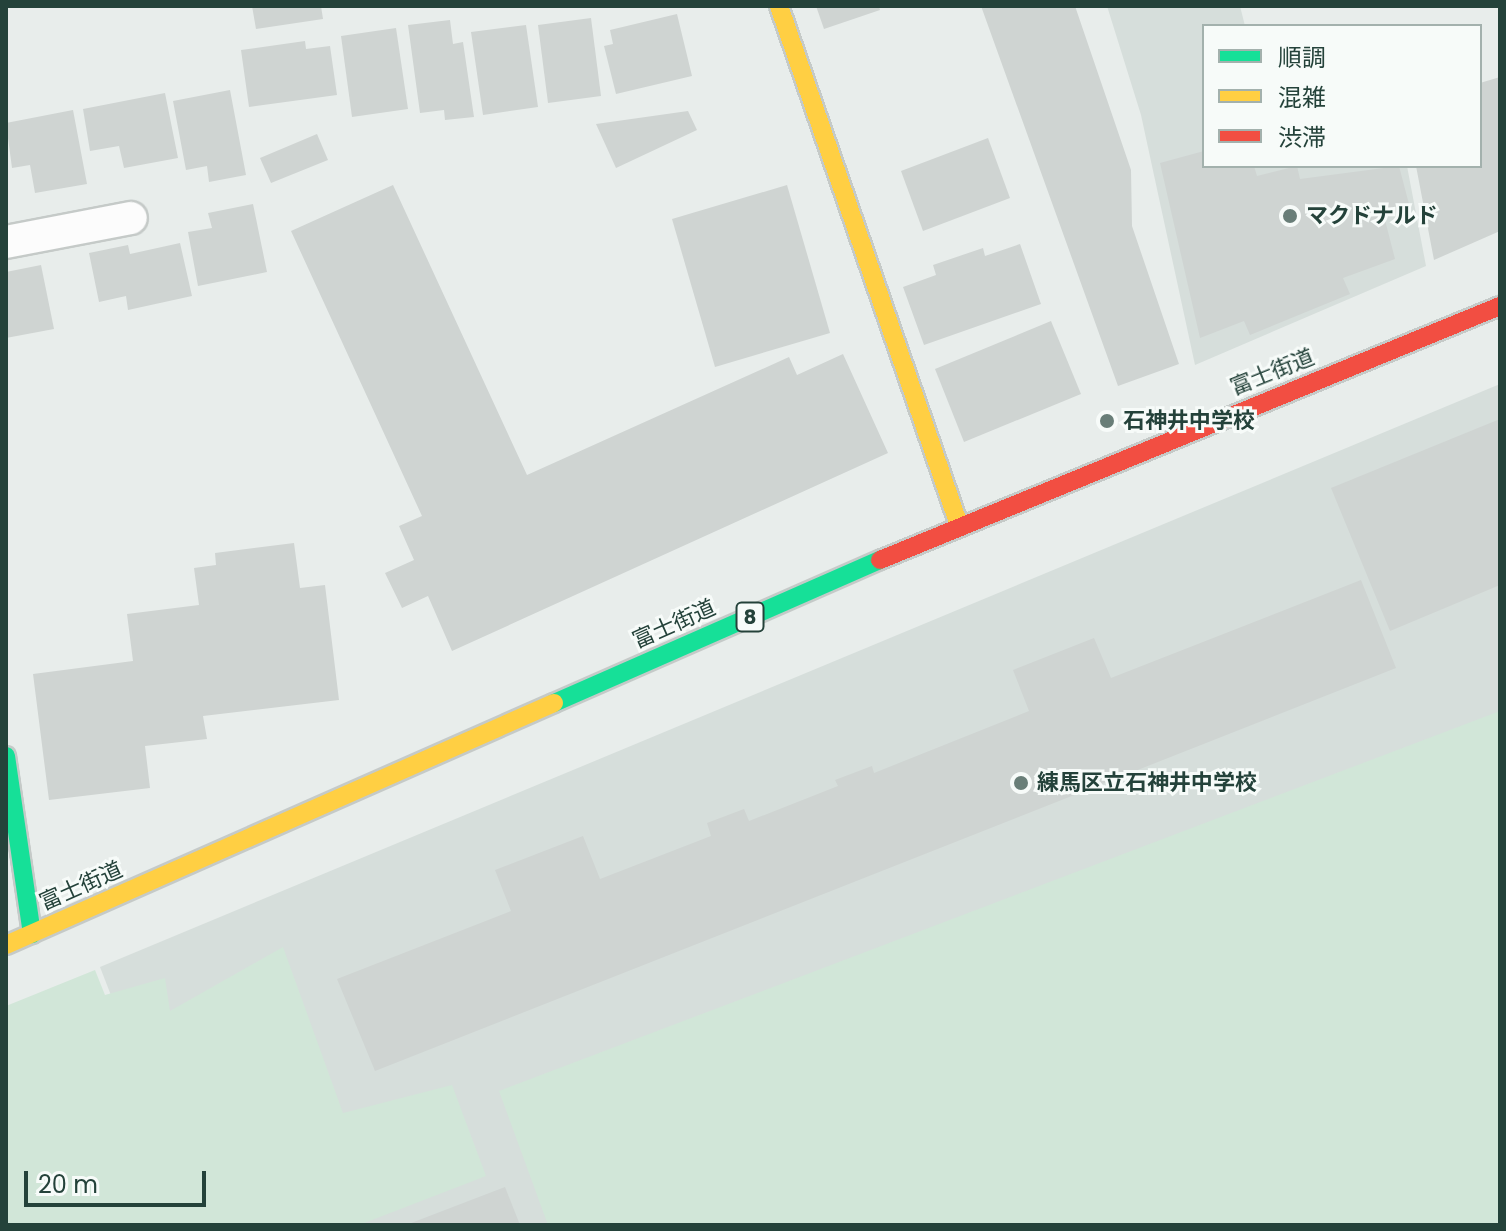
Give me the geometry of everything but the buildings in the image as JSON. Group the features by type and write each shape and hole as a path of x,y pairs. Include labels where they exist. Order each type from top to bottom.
{"main road":[{"path":"779,6 959,525"},
{"name":"富士街道","path":"6,945 959,525 1500,306"},
{"path":"7,774 32,934"}],"lane":[{"path":"6,242 131,218"}],"shaded area":[{"name":"マクドナルド","path":"1107,6 1240,6 1244,24 1202,24 1202,168 1407,168 1426,266 1195,365 1141,115"},
{"name":"練馬区立石神井中学校","path":"1500,384 1500,1225 200,1225 100,967"}],"green space":[{"path":"1500,711 1500,1225 548,1225 499,1091"},
{"path":"283,947 343,1113 452,1085 486,1176 359,1225 6,1225 6,1006 95,970 105,995 165,978 170,1011"}],"traffic: fast":[{"path":"554,703 880,560"},
{"path":"6,756 32,934"}],"traffic: slow":[{"path":"779,6 959,525"},
{"path":"6,945 554,703"}],"traffic: jam":[{"path":"880,560 1500,306"}],"place":[{"name":"マクドナルド","path":"1290,216"},
{"name":"石神井中学校","path":"1107,421"},
{"name":"練馬区立石神井中学校","path":"1021,783"}]}
